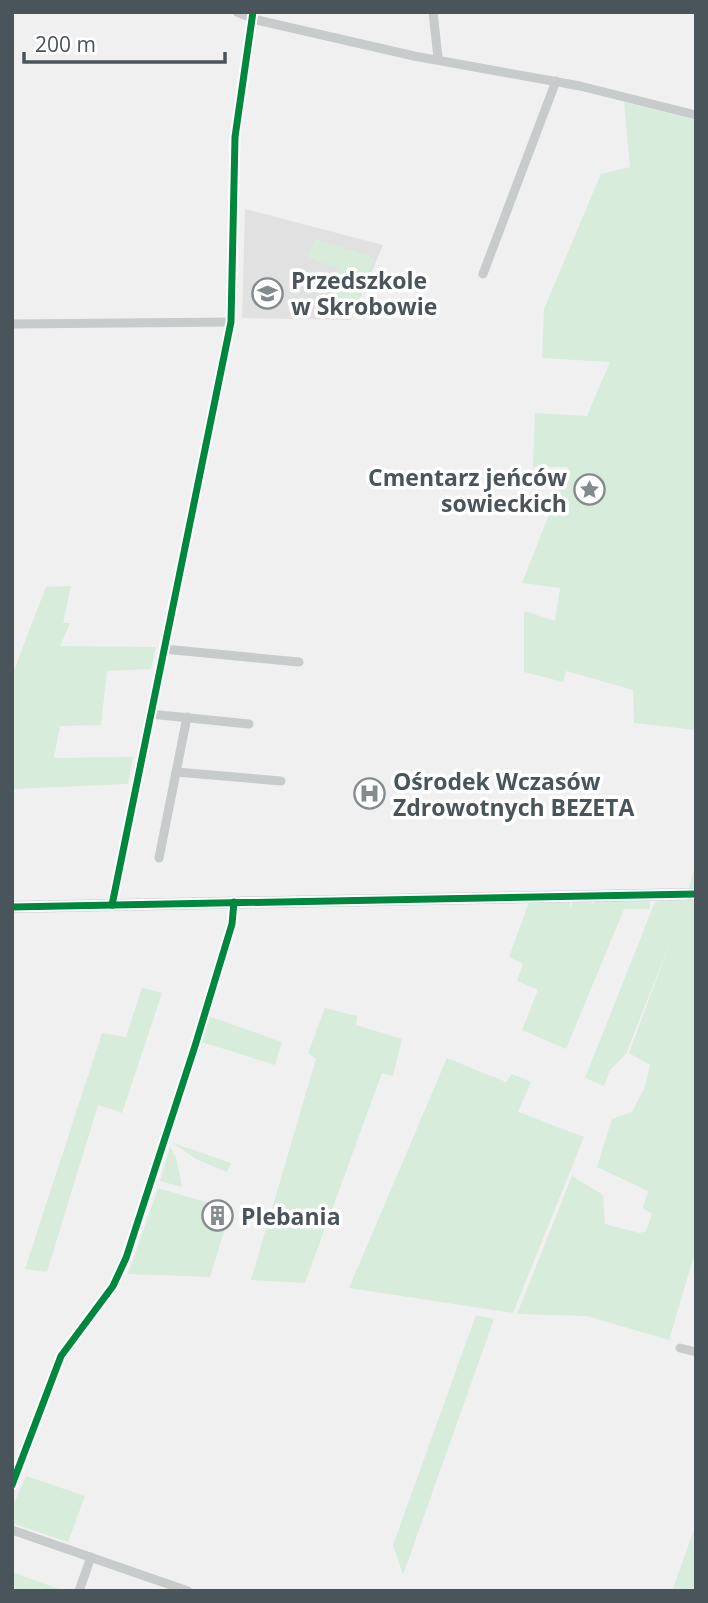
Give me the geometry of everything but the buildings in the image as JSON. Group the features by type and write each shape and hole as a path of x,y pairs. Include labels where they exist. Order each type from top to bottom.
{"main road":[{"path":"12,906 696,894"}],"street":[{"path":"237,12 378,48 556,81 696,115"},
{"path":"433,12 438,58"},
{"path":"112,905 231,322 235,137 253,14"},
{"path":"483,274 556,81"},
{"path":"12,324 231,322"},
{"path":"164,649 299,662"},
{"path":"150,715 249,724"},
{"path":"159,858 187,717"},
{"path":"176,772 281,781"},
{"path":"12,1485 61,1356 113,1286 127,1258 232,923 234,902"},
{"path":"680,1348 696,1352"},
{"path":"12,1530 188,1591"},
{"path":"79,1591 91,1557"}],"shaded area":[{"path":"245,209 383,245 351,320 242,318"}],"green space":[{"path":"624,102 696,120 696,730 634,723 633,690 566,671 563,682 524,672 524,611 555,621 560,588 522,583 568,467 533,467 535,413 587,416 610,362 542,358 544,309 601,174 630,167"},
{"path":"315,239 375,258 352,314 325,303 338,269 307,257"},
{"path":"71,586 63,623 70,623 60,646 156,647 151,669 107,671 101,725 60,726 54,758 133,757 128,784 12,789 12,675 46,587"},
{"path":"696,862 696,1249 669,1340 587,1316 517,1314 572,1176 603,1195 605,1224 640,1233 646,1231 652,1214 643,1208 648,1191 597,1167 612,1119 632,1112 644,1089 650,1065 629,1053 674,932 626,1054 610,1070 604,1086 585,1078 655,902 683,899 685,902"},
{"path":"650,899 650,909 624,909 566,1049 522,1030 538,990 517,981 523,964 509,957 529,902 570,901 570,908 573,901 592,901 591,906 596,900"},
{"path":"142,988 162,993 122,1113 98,1105 47,1272 25,1269 102,1033 126,1037"},
{"path":"325,1008 357,1016 356,1025 402,1039 393,1076 382,1073 305,1283 251,1280 316,1059 308,1053"},
{"path":"208,1016 282,1042 275,1065 202,1042"},
{"path":"447,1058 506,1082 512,1074 531,1082 518,1112 584,1137 513,1313 349,1288"},
{"path":"173,1143 231,1163 227,1172 196,1159"},
{"path":"170,1147 176,1157 182,1187 160,1181"},
{"path":"158,1188 209,1203 208,1221 225,1228 210,1277 128,1274"},
{"path":"476,1315 494,1319 403,1575 393,1545"},
{"path":"26,1476 85,1496 68,1542 12,1523 12,1508"},
{"path":"696,1524 696,1591 672,1591"},
{"path":"12,1572 65,1591 12,1591"}],"cycle path":[{"path":"112,905 231,322 235,137 253,12"},
{"path":"12,907 696,894"},
{"path":"12,1485 61,1356 113,1286 126,1258 195,1046 232,924 234,902"}],"place":[{"name":"Przedszkole w Skrobowie","path":"268,293"},
{"name":"Cmentarz jeńców sowieckich","path":"590,490"},
{"name":"Ośrodek Wczasów Zdrowotnych BEZETA","path":"370,794"},
{"name":"Plebania","path":"218,1216"}]}
